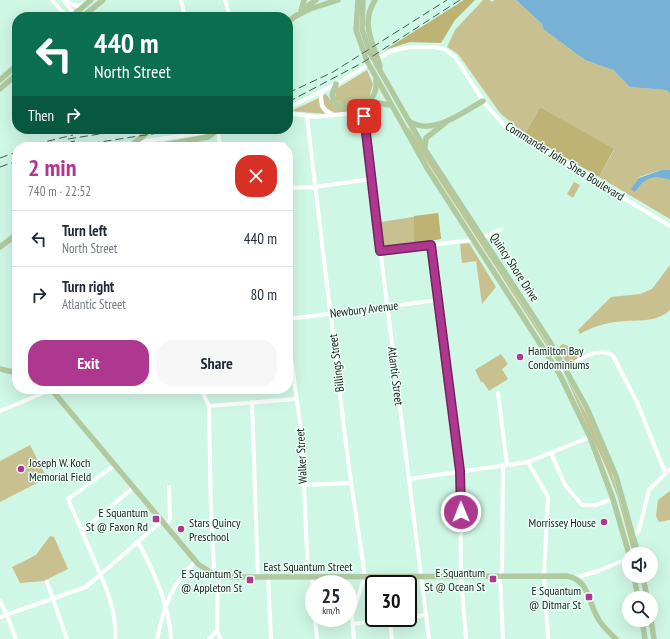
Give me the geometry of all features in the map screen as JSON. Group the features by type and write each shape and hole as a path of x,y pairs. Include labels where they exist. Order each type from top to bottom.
{"main road":[{"path":"88,12 103,0"},
{"path":"301,12 304,0"},
{"path":"294,17 316,0"},
{"path":"294,17 311,8 338,0"},
{"name":"Quincy Shore Drive","path":"358,0 356,18 358,37 363,53 390,105 427,168 559,373 590,437 613,499 627,547"},
{"name":"Quincy Shore Drive","path":"363,0 361,18 363,36 368,50 426,151 566,368 603,442 616,476 637,547"},
{"path":"376,0 369,12 368,30 382,74"},
{"path":"78,12 89,2"},
{"path":"0,80 12,69"},
{"path":"0,89 12,78"},
{"path":"336,84 332,95 332,100 335,104 341,106 361,105 369,102 373,97 376,87 376,78"},
{"path":"408,120 416,126 430,127 452,118 483,101"},
{"path":"363,112 378,103 390,105"},
{"path":"426,151 426,138 452,118"},
{"path":"135,142 146,134"},
{"path":"180,142 208,137 212,134"},
{"path":"0,247 12,238"},
{"path":"0,369 12,371"},
{"name":"East Squantum Street","path":"56,394 196,561 210,573 218,577 305,576"},
{"name":"East Squantum Street","path":"357,576 365,576"},
{"name":"East Squantum Street","path":"417,576 544,576 574,578"},
{"path":"574,578 584,587 598,620 616,639"},
{"path":"643,627 645,639"},
{"path":"652,627 654,639"}],"street":[{"path":"52,0 63,12"},
{"path":"64,0 76,6 89,2"},
{"path":"64,0 72,12"},
{"path":"181,0 184,12"},
{"path":"225,0 229,12"},
{"name":"Commander John Shea Boulevard","path":"293,105 336,84 391,51 410,47 434,47 444,50 455,57 483,101 495,116 512,130 670,226"},
{"path":"321,91 321,105 324,110 333,115"},
{"path":"293,114 307,117 363,112"},
{"name":"Atlantic Street","path":"363,112 429,639"},
{"name":"Billings Street","path":"307,117 351,483 365,576 357,600"},
{"path":"136,142 190,134"},
{"path":"293,188 315,187 371,178"},
{"path":"483,238 501,229"},
{"path":"380,251 472,240"},
{"path":"431,245 460,471 461,576 466,639"},
{"name":"Newbury Avenue","path":"293,318 439,300"},
{"path":"559,373 597,351 607,352 612,356 637,402 665,472"},
{"name":"Walker Street","path":"293,375 302,437 303,485 310,575"},
{"path":"498,393 505,466 502,570 500,576 503,639"},
{"path":"0,411 40,394"},
{"path":"203,394 209,406 210,515 214,567 210,573"},
{"path":"209,406 296,399"},
{"path":"252,402 258,577"},
{"path":"409,479 528,462 590,437"},
{"path":"551,453 569,492 582,505 596,505 613,499"},
{"path":"528,462 548,497 544,576 548,639"},
{"path":"115,465 68,499 101,574 115,615 115,639"},
{"path":"634,535 639,530 649,490 665,472 670,469"},
{"path":"303,485 351,483"},
{"path":"82,531 134,487"},
{"path":"166,526 170,519 169,487"},
{"path":"0,617 86,587 162,521"},
{"path":"136,542 141,547 157,580 166,606 171,639"},
{"path":"157,639 166,606 173,588 181,576 196,561"},
{"path":"574,578 598,571 622,561"},
{"path":"218,577 217,631 221,639"},
{"path":"268,577 271,639"},
{"path":"47,582 67,639"},
{"path":"0,602 7,615 16,639"},
{"path":"417,616 426,615"},
{"path":"316,627 317,639"},
{"name":"Billings Street","path":"352,627 354,639"},
{"path":"391,627 392,639"},
{"path":"209,639 217,631"}],"shaded area":[{"path":"464,0 475,0 455,20 441,43 410,42 385,50"},
{"path":"483,0 490,0 491,2 495,0 516,0 542,24 543,29 585,60 613,70 630,87 666,90 670,93 670,170 660,170 639,177 635,192 646,180 650,178 670,180 670,219 599,177 614,150 540,107 525,134 500,113 458,54 447,47 455,30"},
{"path":"367,70 373,84 369,98 356,104 347,105 338,102 335,99 336,89"},
{"path":"326,94 336,107 360,108 360,110 336,113 327,109 324,106 323,95"},
{"path":"319,98 320,107 325,114 293,111"},
{"path":"540,107 614,149 599,177 525,134"},
{"path":"409,128 559,362 558,363 424,157 407,129"},
{"path":"574,182 580,185 573,198 567,194"},
{"path":"438,213 441,239 387,246 384,245 381,222"},
{"path":"438,213 441,239 414,243 414,216"},
{"path":"469,243 496,287 482,304 476,261 462,263 460,244"},
{"path":"670,265 670,310 651,319 607,323 580,334 578,330 611,297 640,294 652,289"},
{"path":"563,344 573,348 578,356 577,360 569,364 566,363 559,350 560,346"},
{"path":"501,354 508,364 502,369 508,379 489,391 483,382 481,382 475,370"},
{"path":"565,375 588,417 611,471 634,547 631,547 618,498"},
{"name":"Joseph W. Koch Memorial Field","path":"30,445 47,478 0,502 0,461"},
{"path":"670,491 670,520 659,522 656,516 658,500"},
{"path":"50,536 54,537 68,569 44,581 20,583 12,567 36,555"}],"water":[{"path":"516,0 670,0 670,93 666,90 630,87 613,70 585,60 543,29 542,24"},
{"path":"661,170 670,170 670,180 650,178 646,180 635,192 631,189 639,178"}],"railway":[{"path":"293,91 333,72 447,0"},
{"path":"293,99 362,63 460,0"},
{"path":"68,139 100,134"},
{"path":"100,142 152,134"},
{"path":"44,142 73,135"},
{"path":"70,142 75,141"},
{"path":"0,158 12,154"},
{"path":"0,167 12,163"}],"place":[{"name":"Hamilton Bay Condominiums","path":"520,357"},
{"name":"Joseph W. Koch Memorial Field","path":"21,469"},
{"name":"E Squantum St @ Faxon Rd","path":"156,519"},
{"name":"Morrissey House","path":"604,522"},
{"name":"Stars Quincy Preschool","path":"181,529"},
{"name":"E Squantum St @ Ocean St","path":"493,579"},
{"name":"E Squantum St @ Appleton St","path":"250,580"},
{"name":"E Squantum @ Ditmar St","path":"589,597"}],"route":[{"path":"364,116 380,251 431,245 460,471 461,512"}]}
